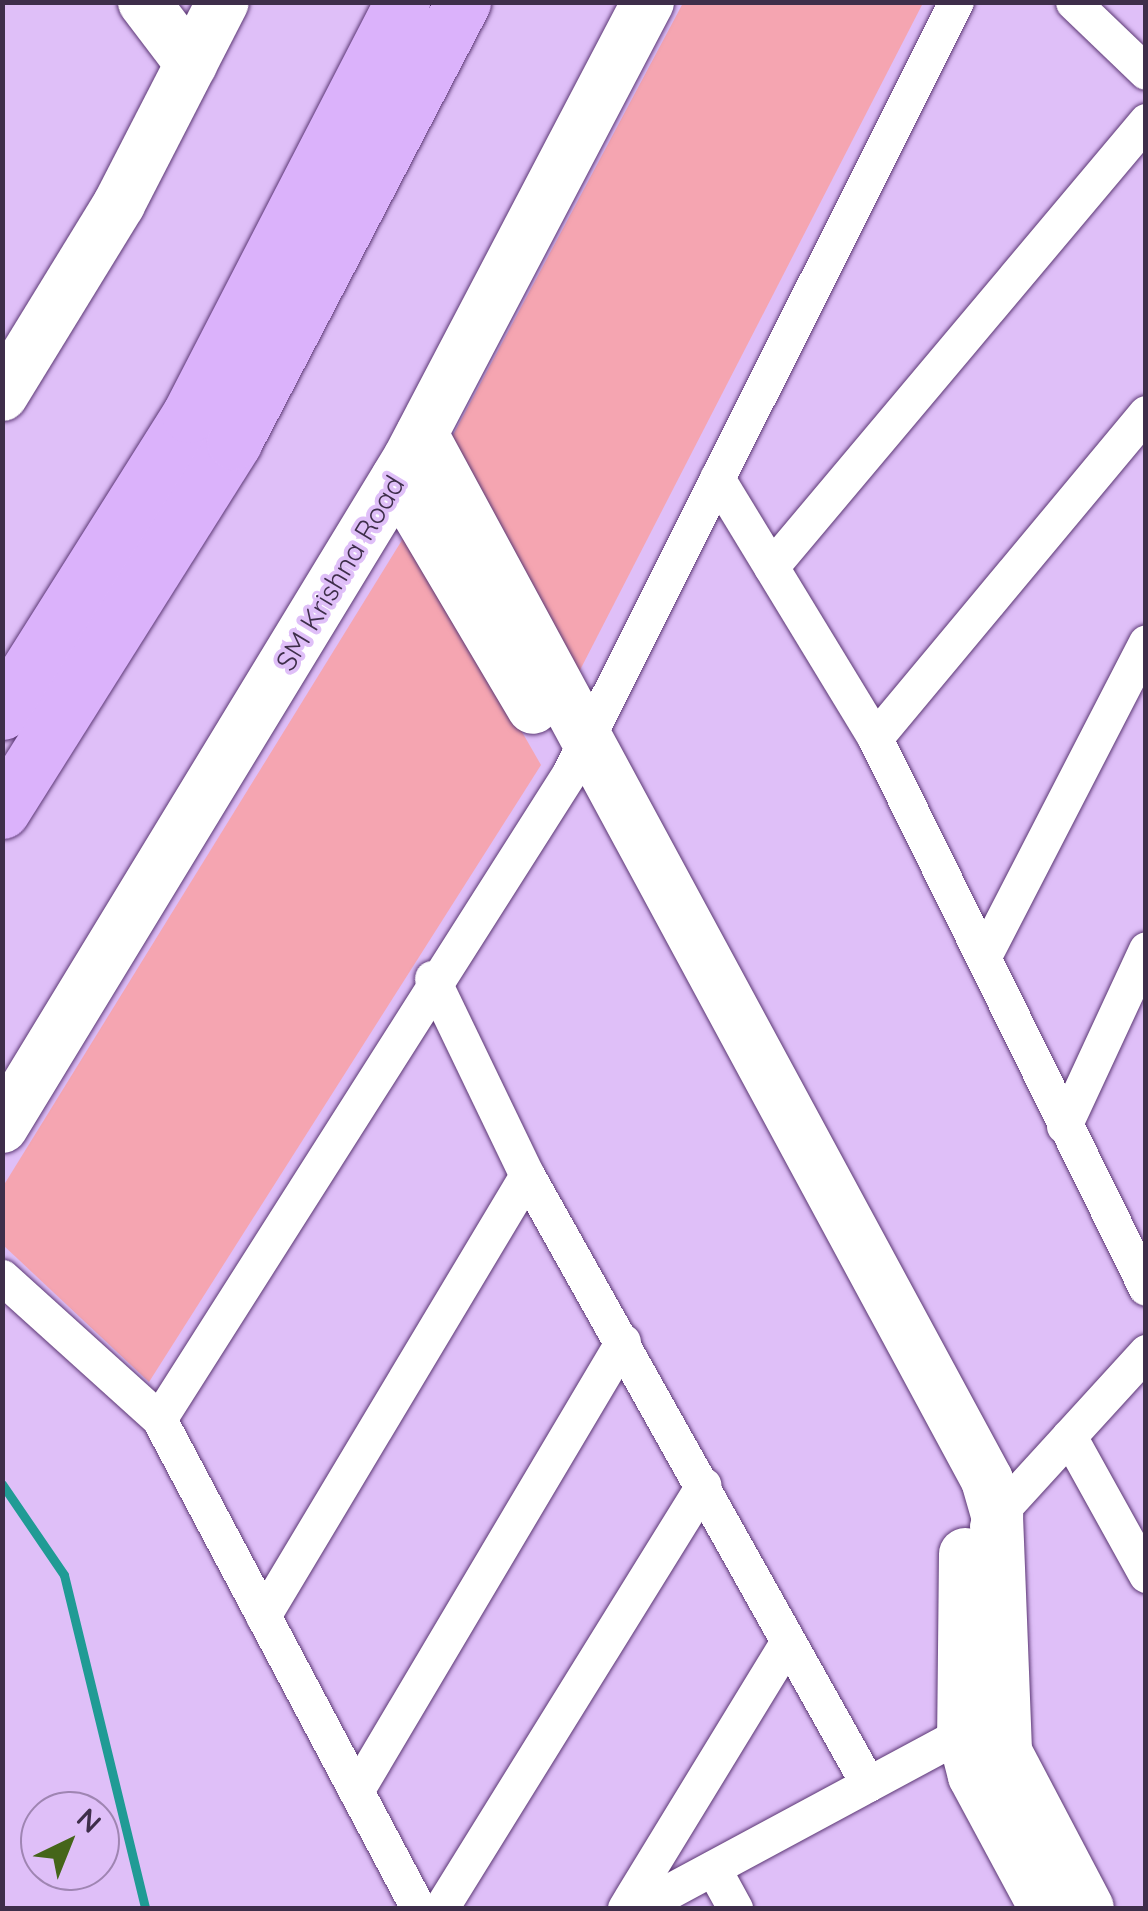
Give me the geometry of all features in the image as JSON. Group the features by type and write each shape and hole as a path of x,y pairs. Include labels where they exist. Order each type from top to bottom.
{"highway":[{"path":"2,712 188,414 402,2"},
{"path":"2,811 234,442 462,2"}],"street":[{"path":"144,2 192,64"},
{"path":"2,395 192,64 223,2"},
{"name":"SM Krishna Road","path":"2,1127 410,456 648,2"},
{"path":"158,1419 432,978 579,755 956,2"},
{"path":"1073,2 1146,72"},
{"path":"771,567 1146,121"},
{"path":"875,738 1146,414"},
{"path":"410,456 579,755 956,1499 981,1532 1006,1752 1088,1908"},
{"path":"717,478 875,738 1146,1288"},
{"path":"984,956 1146,642"},
{"path":"1064,1126 1146,949"},
{"path":"432,978 527,1176 704,1485 868,1784"},
{"path":"263,1616 527,1176"},
{"path":"2,1277 158,1419 418,1908"},
{"path":"356,1791 623,1341"},
{"path":"1045,1908 974,1776 963,1733 981,1532 1146,1352"},
{"path":"1069,1436 1146,1576"},
{"path":"441,1908 704,1485"},
{"path":"625,1908 788,1643"},
{"path":"638,1908 963,1733"},
{"path":"713,1868 735,1908"}],"shaded area":[{"path":"683,3 923,3 578,674 452,437"},
{"path":"407,532 541,765 149,1382 3,1245 2,1188"}],"waterway":[{"path":"2,1484 64,1575 145,1908"}]}
